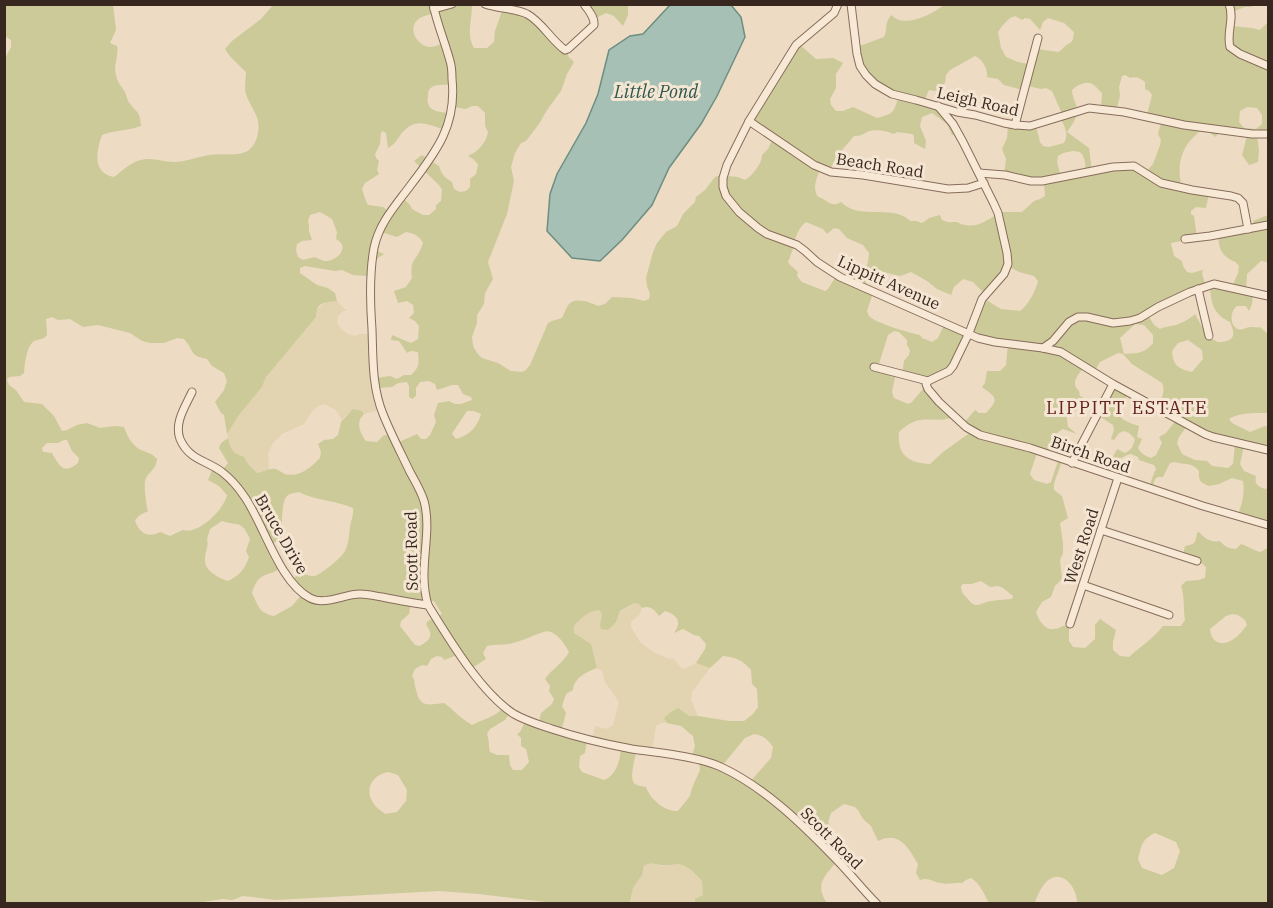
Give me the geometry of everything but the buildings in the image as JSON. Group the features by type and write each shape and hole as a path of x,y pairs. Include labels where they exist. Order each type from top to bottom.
{"street":[{"path":"434,7 452,4"},
{"path":"485,4 527,15 565,50 594,25 584,4"},
{"name":"Lippitt Avenue","path":"838,4 834,13 796,45 749,121 727,165 723,187 726,196 744,217 767,234 797,245 840,277 985,340 1043,348 1068,355 1113,384 1213,437 1269,450"},
{"name":"Leigh Road","path":"851,4 860,66 866,75 886,92 900,97 1015,125 1030,126 1089,108 1124,112 1184,125 1252,135 1269,135"},
{"path":"1229,4 1232,15 1230,46 1240,54 1269,66"},
{"name":"Scott Road","path":"434,7 438,27 451,62 454,96 451,114 445,131 427,164 388,214 379,232 373,251 370,282 373,373 376,393 389,429 423,499 426,512 423,576 424,592 428,604 478,679 490,694 514,714 538,725 584,740 704,761 731,772 744,779 791,816 835,857 878,903"},
{"path":"1015,125 1038,38"},
{"path":"874,367 928,381 949,370 969,333 982,298 1004,274 1008,264 998,213 953,124 938,106"},
{"path":"958,133 956,122 965,113"},
{"name":"Beach Road","path":"749,121 814,165 831,172 948,189 968,188 984,183"},
{"path":"979,173 1042,181 1113,167 1134,166 1161,183 1238,198 1243,203 1248,229"},
{"path":"1185,239 1210,237 1269,225"},
{"path":"1043,348 1053,341 1069,322 1078,317 1113,322 1130,321 1198,289 1215,284 1269,296"},
{"path":"1198,289 1209,336"},
{"name":"Birch Road","path":"928,381 929,392 950,413 967,427 987,438 1030,448 1203,506 1269,525"},
{"path":"1072,463 1113,384"},
{"name":"Bruce Drive","path":"192,392 178,425 182,442 194,458 220,471 237,487 252,509 283,570 303,593 316,601 362,594 428,604"},
{"name":"West Road","path":"1070,624 1118,478"},
{"path":"1101,530 1197,561"},
{"path":"1083,585 1169,615"}],"shaded area":[{"path":"434,4 435,9 453,5 472,5 470,32 474,48 487,48 494,42 502,11 522,14 530,18 568,51 568,56 574,62 561,91 539,124 515,153 511,167 514,181 507,214 488,262 493,279 485,293 484,304 477,315 472,337 473,346 482,358 498,363 511,371 522,372 530,365 548,323 562,318 572,302 583,301 598,306 605,304 612,297 644,301 649,299 646,278 657,243 666,232 677,226 683,214 695,202 696,197 715,177 725,174 745,180 753,173 762,155 768,149 772,140 751,122 794,47 800,45 816,59 833,58 843,63 836,74 836,88 830,99 836,111 853,107 877,118 892,113 898,98 866,73 857,47 884,37 891,15 905,21 917,19 945,4 1254,4 1251,7 1234,11 1232,26 1260,30 1268,22 1268,135 1257,136 1258,162 1249,165 1242,155 1247,136 1221,131 1215,137 1205,128 1197,133 1186,146 1180,161 1182,187 1209,193 1206,208 1196,207 1191,211 1194,216 1197,238 1171,243 1174,256 1182,261 1187,272 1203,270 1206,286 1147,314 1154,325 1160,329 1181,323 1195,314 1212,339 1221,342 1232,338 1230,322 1216,312 1210,286 1232,287 1239,266 1222,253 1218,235 1254,224 1253,221 1268,215 1268,262 1261,261 1247,274 1246,291 1253,295 1252,304 1249,311 1246,306 1237,306 1233,310 1232,323 1238,329 1260,327 1268,334 1268,413 1243,414 1229,419 1232,423 1250,432 1268,427 1268,450 1244,446 1240,464 1244,471 1256,476 1256,483 1259,486 1266,489 1268,487 1268,526 1237,517 1243,499 1243,481 1232,478 1209,486 1201,481 1196,468 1175,462 1170,463 1163,477 1155,479 1152,490 1149,490 1156,469 1154,465 1139,460 1131,454 1114,460 1117,449 1127,452 1132,448 1135,439 1124,431 1119,433 1114,440 1111,439 1113,425 1099,416 1115,386 1129,394 1120,405 1119,415 1124,420 1139,426 1137,437 1142,439 1138,448 1145,456 1151,458 1156,455 1162,443 1159,437 1166,433 1176,420 1157,407 1163,392 1162,383 1132,364 1123,354 1118,353 1100,362 1094,372 1084,367 1077,376 1075,385 1080,396 1084,398 1073,413 1070,409 1066,412 1068,427 1077,434 1063,429 1060,431 1053,440 1047,456 1037,453 1030,474 1034,480 1047,484 1051,482 1058,461 1061,462 1054,490 1062,496 1068,518 1060,523 1063,543 1060,560 1062,579 1055,586 1051,597 1042,602 1036,612 1040,621 1048,628 1056,629 1069,625 1069,641 1073,647 1085,648 1095,639 1095,625 1100,619 1116,630 1113,650 1120,656 1129,657 1163,626 1181,626 1185,620 1181,586 1186,581 1205,578 1206,567 1199,561 1183,555 1185,546 1194,543 1197,533 1199,532 1211,541 1220,541 1233,549 1241,544 1261,552 1267,548 1268,543 1268,903 1077,903 1070,883 1061,877 1056,877 1045,883 1035,903 989,903 979,886 971,878 962,883 949,884 926,879 920,880 916,873 918,864 903,843 892,838 878,841 871,826 858,810 844,804 831,813 828,822 833,831 820,843 838,860 821,885 821,891 827,903 695,903 695,899 703,895 702,881 691,870 681,864 651,863 644,866 642,875 633,888 630,902 624,903 554,903 439,891 276,900 243,896 232,900 223,899 190,904 5,904 4,60 11,47 11,40 5,36 5,5 113,5 116,30 110,43 117,46 115,68 117,77 128,101 139,114 141,126 102,135 97,154 99,166 107,175 114,177 141,160 178,162 209,155 239,154 251,148 259,127 257,117 245,92 246,72 225,49 261,19 273,5","holes":["436,13 444,43 430,47 416,39 413,31 415,23 427,15","1015,16 1022,20 1030,19 1040,30 1043,22 1048,18 1064,23 1074,32 1072,42 1059,52 1038,49 1033,65 1006,57 1001,48 998,32 1010,18","975,56 984,64 987,77 998,79 1004,85 1026,91 1028,86 1052,91 1063,116 1061,119 1066,134 1064,143 1049,147 1043,146 1036,126 1008,125 1007,138 1002,149 1006,159 1004,175 1044,183 1045,196 1034,201 1022,212 999,212 983,222 970,226 957,222 946,222 940,215 921,223 888,212 863,212 847,207 841,202 832,204 817,196 815,187 820,169 829,171 837,156 854,136 875,130 894,134 897,132 912,134 914,143 925,149 926,141 920,126 922,117 932,113 947,124 952,135 956,134 944,114 924,102 929,90 935,91 945,83 946,75 950,70","1122,76 1138,78 1145,82 1145,89 1152,95 1146,119 1161,123 1158,134 1161,140 1160,145 1153,164 1145,173 1133,167 1092,172 1089,148 1067,132 1077,112 1072,90 1080,85 1092,84 1102,93 1101,109 1116,111","442,85 453,85 454,107 466,109 478,106 485,113 485,126 488,132 486,140 479,149 468,156 478,164 476,174 470,179 470,187 460,192 454,189 452,182 447,179 439,166 422,155 414,161 442,190 441,201 436,205 436,209 429,215 423,215 412,209 402,197 390,212 383,207 368,205 362,189 365,183 379,174 377,170 379,161 375,154 380,144 382,131 386,133 388,148 412,125 422,123 446,130 451,113 434,110 428,105 430,89","1247,107 1257,108 1262,115 1262,124 1256,129 1244,128 1239,122 1240,111","1073,151 1080,152 1084,159 1086,173 1061,177 1057,162 1058,156","320,212 332,219 337,232 336,239 342,246 337,257 329,261 315,257 303,260 298,257 297,244 312,240 309,231 310,215","806,222 823,229 827,234 834,228 839,229 847,238 863,245 869,253 866,268 860,274 846,280 837,275 825,291 802,282 797,276 798,272 788,262 799,229","381,232 397,237 406,232 420,238 423,243 413,262 412,278 406,287 394,291 398,303 407,301 413,305 414,313 409,318 419,326 418,339 411,343 392,335 391,340 399,341 407,353 418,352 418,365 411,375 404,375 397,379 390,376 377,378 378,388 392,387 398,383 407,382 409,397 412,399 416,396 416,388 420,382 429,381 435,384 437,390 458,385 463,394 471,397 472,400 461,404 449,401 438,403 434,415 436,422 430,435 426,439 421,439 417,434 399,442 394,432 383,436 377,442 366,441 359,424 364,414 362,411 353,409 341,422 338,435 318,444 321,452 320,458 309,468 290,475 274,469 257,473 244,457 235,453 228,438 221,443 219,448 228,463 221,472 213,468 208,480 219,486 227,495 225,501 210,520 189,531 183,530 170,536 160,532 151,535 141,531 136,524 135,520 148,511 145,481 157,459 134,445 124,427 100,428 87,423 62,431 54,416 42,404 24,402 7,380 9,377 20,376 24,373 29,347 34,341 47,335 46,319 52,317 58,320 70,319 83,327 98,325 130,333 150,343 164,343 177,338 184,339 194,354 207,359 212,366 224,373 227,381 224,390 215,402 224,415 227,434 262,387 266,377 316,317 319,306 337,301 335,293 317,285 300,273 300,268 305,266 342,270 353,275 367,276 368,279 372,262 384,254 375,250","1010,267 1034,276 1038,281 1031,298 1020,311 1001,309 983,298 968,333 945,323 938,338 932,342 920,335 878,322 869,316 867,311 873,293 864,287 868,276 874,272 900,276 911,272 951,295 954,287 963,279 973,282 983,292 986,292","1135,324 1144,325 1153,335 1153,343 1150,347 1137,353 1124,354 1120,338","894,331 899,332 907,340 910,350 904,361 902,374 934,378 959,361 969,334 1008,344 1006,365 1000,371 987,371 982,387 993,396 993,405 986,413 979,413 975,410 963,424 971,432 930,464 910,460 902,452 899,432 920,420 954,417 927,384 908,404 894,398 892,392 896,373 878,367 888,335","1188,340 1202,350 1203,359 1192,372 1180,368 1174,360 1172,351 1178,343","467,411 481,414 478,423 465,436 456,439 452,434","1187,426 1235,444 1233,464 1228,468 1212,466 1207,461 1195,460 1182,454 1177,443","67,440 72,451 79,458 78,463 65,469 52,453 43,452 42,448 47,443","299,492 346,505 353,508 353,513 348,542 343,554 332,565 315,576 301,573 292,579 303,593 292,606 274,616 262,611 252,593 261,578 283,567 271,544 282,537 283,505 286,497","222,521 242,526 250,539 246,551 249,557 244,568 228,581 217,576 209,570 205,563 210,529","981,581 990,587 1003,588 1013,596 1012,599 976,605 962,593 963,584","411,601 434,601 442,614 426,624 430,631 429,639 420,646 415,645 400,626 401,621 409,614","634,603 639,604 642,608 652,609 659,616 665,611 677,619 678,625 674,633 683,629 699,636 706,644 696,663 710,668 723,656 732,657 744,663 751,670 752,684 757,689 758,707 744,721 689,716 678,708 664,718 667,723 681,726 693,736 695,746 691,759 699,761 700,770 690,796 678,811 663,807 651,796 646,787 636,785 633,781 636,749 621,747 615,771 604,780 582,772 579,767 580,756 585,753 587,740 561,732 566,713 562,706 566,694 573,690 581,676 597,668 591,644 574,633 574,626 588,613 599,610 602,614 601,629 608,630 616,622 620,611","1238,615 1245,620 1247,625 1232,640 1220,643 1212,637 1210,629 1226,616","547,631 560,639 569,652 545,679 554,699 552,704 541,713 538,726 525,722 517,734 521,738 521,746 526,749 529,762 522,770 513,770 509,755 497,755 490,752 487,734 510,713 502,709 472,725 444,703 424,704 421,702 412,676 415,669 422,665 427,666 431,659 437,656 444,660 462,652 472,668 486,659 483,653 487,646 510,644","754,734 765,738 773,747 771,758 748,784 721,767 745,738","383,773 398,775 407,790 406,801 397,812 385,814 375,805 369,793 374,779","1155,833 1176,842 1180,851 1174,868 1162,875 1142,868 1138,859 1143,843"]},
{"path":"583,5 628,5 628,15 623,26 614,16 606,13 594,19"},
{"path":"326,301 337,301 347,311 343,311 338,316 337,323 341,329 355,336 372,334 383,409 364,414 362,411 345,416 342,420 336,410 324,404 318,406 304,424 282,434 273,443 268,453 269,469 257,473 244,457 235,453 231,448 227,434 262,387 266,377"},
{"path":"634,603 639,604 642,608 639,615 631,622 631,627 640,642 653,652 672,660 671,657 684,669 696,663 710,668 692,692 691,700 698,716 664,718 667,723 656,726 652,751 592,740 595,726 606,729 613,725 619,702 605,682 602,671 597,668 591,644 574,633 574,626 592,610 599,610 602,614 600,624 616,622 620,612"},
{"path":"648,863 663,866 680,863 685,865 702,881 703,895 696,899 695,903 630,904 633,888 642,875 644,866"}],"water":[{"name":"Little Pond","path":"670,5 731,5 741,17 745,37 717,96 701,124 669,168 652,205 622,240 600,261 572,258 547,231 550,194 557,174 586,123 598,94 609,50 630,36 643,34"}],"district":[{"name":"LIPPITT ESTATE","path":"1127,407"}]}
